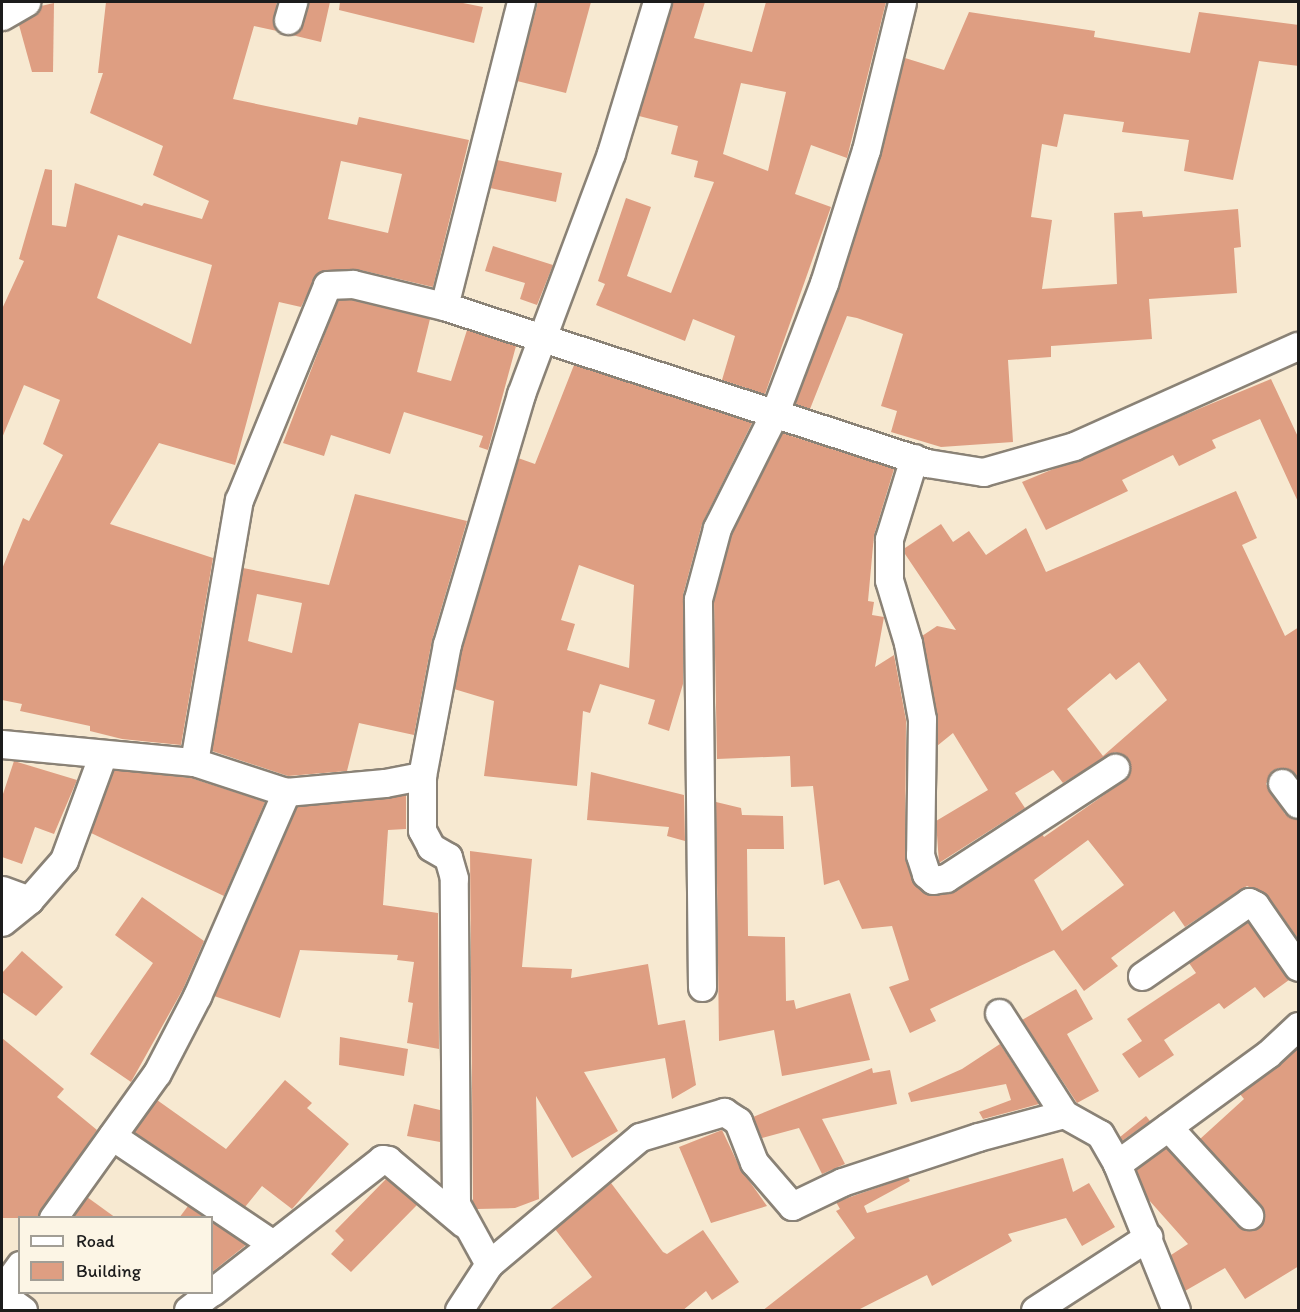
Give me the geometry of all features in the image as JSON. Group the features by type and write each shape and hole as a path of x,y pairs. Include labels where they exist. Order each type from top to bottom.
{"street":[{"path":"2,16 26,2"},
{"path":"444,306 521,2"},
{"path":"489,1264 465,1225 456,1204 453,1159 454,878 448,857 430,847 422,830 422,776 447,644 521,394 611,153 657,2"},
{"path":"702,987 698,599 717,528 775,412 824,283 866,150 902,2"},
{"path":"194,762 239,500 327,285 353,284 444,306 914,458 983,472 1074,446 1299,346"},
{"path":"914,458 889,538 889,580 909,643 922,719 920,855 926,874 933,880 946,878 1115,768"},
{"path":"2,744 194,762 286,792 385,783 422,776"},
{"path":"2,922 29,900 64,860 103,754"},
{"path":"1282,783 1299,804"},
{"path":"54,1216 158,1073 286,792"},
{"path":"2,890 29,900"},
{"path":"1142,976 1249,902 1255,905 1299,966"},
{"path":"999,1013 1064,1114 1100,1134 1117,1164 1176,1311"},
{"path":"1117,1164 1268,1054 1299,1026"},
{"path":"459,1311 489,1264 640,1137 724,1112 738,1121 754,1162 792,1206 842,1182 978,1137 1064,1114"},
{"path":"1168,1127 1249,1215"},
{"path":"112,1136 273,1244"},
{"path":"213,1290 382,1159 388,1160 465,1225"},
{"path":"1035,1311 1148,1237"},
{"path":"2,1290 18,1267"},
{"path":"188,1311 209,1294"},
{"path":"2,1295 23,1311"}],"building":[{"path":"106,2 277,2 273,23 277,31 254,26 233,99 357,125 359,117 469,140 433,287 356,269 318,273 301,307 279,302 235,465 159,443 110,524 213,558 181,745 122,739 90,731 90,726 20,711 22,704 2,700 2,569 23,518 29,521 63,455 43,444 60,400 24,385 2,438 2,309 24,261 19,259 45,169 52,170 52,225 66,227 75,183 142,206 144,203 202,219 209,201 153,175 163,146 90,113 103,73 98,73","holes":["341,161 402,174 388,233 328,219","118,235 212,265 191,344 97,298"]},
{"path":"308,2 330,2 321,42 292,35 303,25"},
{"path":"340,2 458,2 483,7 474,43 339,10"},
{"path":"538,2 591,2 566,93 517,81"},
{"path":"672,2 705,2 694,38 752,52 766,2 886,2 847,158 811,145 795,194 831,207 765,394 722,380 735,336 693,319 685,341 596,305 605,284 598,281 626,198 651,207 627,276 671,293 714,182 694,177 698,161 671,154 678,126 639,116","holes":["741,83 786,92 768,171 723,154"]},
{"path":"54,3 53,72 32,72 19,25 41,6"},
{"path":"969,12 1095,31 1094,37 1190,53 1199,12 1299,25 1299,66 1259,61 1233,180 1184,171 1189,140 1122,132 1124,122 1064,114 1057,147 1042,144 1031,217 1052,220 1042,289 1117,284 1114,213 1142,211 1143,217 1238,209 1241,247 1234,248 1237,293 1149,299 1152,339 1051,346 1051,357 1008,360 1013,442 941,447 891,432 897,411 881,406 903,334 857,318 847,316 810,409 795,404 839,288 881,155 905,58 944,70"},
{"path":"497,160 562,173 556,202 490,188"},
{"path":"493,246 553,265 537,305 520,299 525,283 485,271"},
{"path":"338,300 351,300 430,319 417,372 451,381 467,330 516,346 488,450 479,447 483,436 404,412 390,454 331,435 324,456 283,443"},
{"path":"574,365 752,423 702,524 683,595 683,684 669,731 648,724 655,700 600,684 590,713 583,711 577,786 484,776 494,701 454,689 462,648 518,458 535,464","holes":["579,565 634,585 629,668 567,650 575,624 561,620"]},
{"path":"1271,379 1299,439 1299,504 1260,419 1212,440 1216,448 1179,466 1173,455 1122,480 1128,491 1046,530 1022,482"},
{"path":"782,433 894,469 874,535 868,601 874,602 872,615 884,617 875,667 894,655 906,720 905,859 915,885 929,895 954,891 1042,834 1044,837 1124,781 1131,767 1128,759 1115,752 1063,783 1053,770 1015,793 1025,808 939,863 936,821 988,790 953,733 937,746 937,716 922,636 937,626 956,630 905,554 905,548 941,524 953,542 969,531 986,555 1026,528 1046,572 1236,491 1257,538 1242,545 1285,636 1299,627 1299,779 1289,769 1279,768 1272,771 1266,784 1285,814 1299,819 1299,940 1268,896 1247,886 1185,927 1174,911 1111,958 1118,966 1084,991 1054,950 930,1009 936,1021 910,1033 889,987 909,980 892,926 862,929 839,880 824,885 813,786 791,787 790,756 717,759 714,601 732,534","holes":["1139,662 1167,700 1103,756 1067,709 1110,673 1116,680","1088,840 1124,885 1062,931 1034,880"]},
{"path":"355,494 467,521 432,640 414,735 359,723 347,771 288,776 212,751 243,568 329,585","holes":["257,594 302,603 292,653 248,641"]},
{"path":"14,761 77,780 54,834 35,827 22,864 2,857 2,797"},
{"path":"114,770 191,778 265,802 224,896 91,833"},
{"path":"591,772 684,795 685,841 667,836 669,827 587,820"},
{"path":"406,795 406,829 388,830 383,905 438,913 439,1049 407,1043 413,1003 408,1002 414,962 397,960 398,955 300,950 280,1018 214,996 297,807"},
{"path":"716,802 741,808 742,815 783,816 784,849 747,849 748,936 785,937 786,1001 794,1000 796,1009 850,993 870,1060 782,1076 774,1030 719,1041"},
{"path":"470,851 532,859 522,967 572,969 571,978 648,964 658,1025 685,1020 696,1085 672,1099 665,1058 584,1072 618,1131 572,1158 536,1096 539,1199 515,1208 477,1209 473,1202"},
{"path":"142,897 204,941 183,989 131,1082 90,1054 153,963 115,935"},
{"path":"1248,922 1289,980 1264,998 1255,987 1224,1009 1219,1003 1164,1040 1174,1055 1139,1078 1122,1054 1142,1041 1127,1019 1196,973 1189,963"},
{"path":"22,951 63,987 36,1016 2,992 2,973"},
{"path":"1076,989 1093,1019 1067,1034 1099,1091 1077,1103 1022,1020"},
{"path":"340,1037 408,1049 404,1076 339,1065"},
{"path":"2,1038 64,1089 57,1097 97,1130 38,1216 2,1218"},
{"path":"1000,1044 1039,1104 983,1119 979,1112 1011,1100 1006,1084 911,1102 908,1093 962,1069"},
{"path":"1299,1047 1299,1266 1245,1299 1225,1268 1185,1291 1171,1255 1188,1244 1148,1199 1136,1169 1166,1148 1237,1226 1245,1230 1259,1227 1264,1219 1261,1205 1200,1139 1244,1099 1240,1094"},
{"path":"872,1068 873,1073 890,1070 897,1104 822,1119 845,1164 822,1174 799,1128 762,1138 753,1117"},
{"path":"285,1080 312,1103 307,1108 349,1144 292,1209 262,1186 245,1207 134,1132 157,1100 226,1149"},
{"path":"414,1104 440,1110 440,1142 407,1136"},
{"path":"1146,1116 1150,1121 1122,1141 1120,1137"},
{"path":"722,1130 740,1168 767,1206 711,1223 679,1147"},
{"path":"1063,1158 1073,1192 1089,1183 1115,1227 1082,1246 1066,1218 1008,1234 1012,1241 932,1286 927,1275 856,1311 762,1311 855,1238 836,1211 840,1209 836,1202 908,1177 910,1181 864,1206 867,1213"},
{"path":"386,1179 417,1205 351,1272 331,1254 344,1240 335,1231"},
{"path":"611,1183 663,1252 667,1254 703,1230 739,1282 712,1300 706,1291 682,1311 548,1311 592,1277 555,1229"},
{"path":"87,1197 113,1216 74,1216"},
{"path":"188,1206 202,1216 180,1216"},
{"path":"213,1223 246,1245 213,1271"}]}
